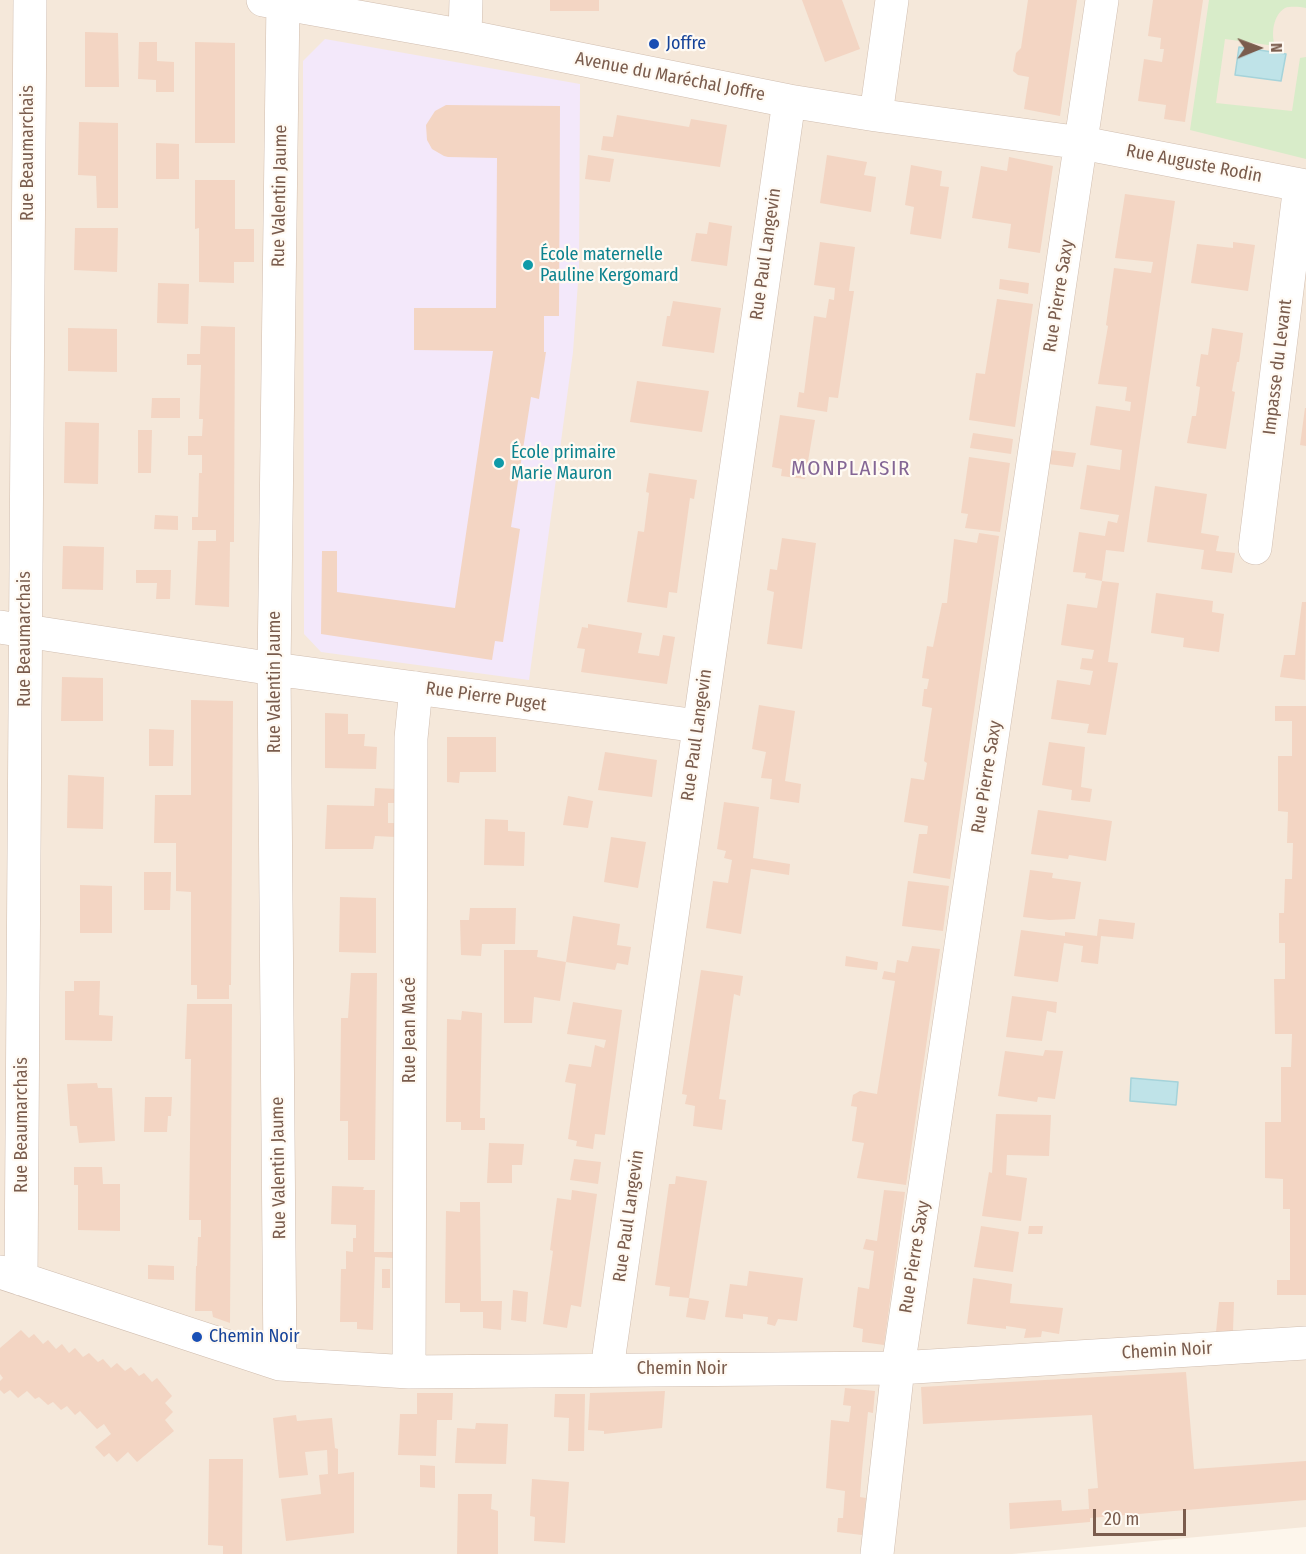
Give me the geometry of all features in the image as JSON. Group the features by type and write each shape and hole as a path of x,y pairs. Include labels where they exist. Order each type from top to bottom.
{"street":[{"name":"Rue Beaumarchais","path":"10,1275 13,629 30,0"},
{"path":"465,36 466,0"},
{"path":"876,115 892,0"},
{"name":"Rue Pierre Saxy","path":"878,1554 898,1368 1102,0"},
{"name":"Avenue du Maréchal Joffre","path":"275,2 465,36 789,101 1082,143"},
{"name":"Rue Valentin Jaume","path":"275,2 274,669 280,1364"},
{"name":"Rue Paul Langevin","path":"607,1369 789,101"},
{"name":"Rue Auguste Rodin","path":"1082,143 1303,185"},
{"name":"Impasse du Levant","path":"1255,548 1303,185"},
{"name":"Rue Pierre Puget","path":"13,629 274,669 698,726"},
{"name":"Rue Jean Macé","path":"409,1372 411,738 416,688"},
{"name":"Chemin Noir","path":"10,1275 280,1364 409,1372 898,1368 1306,1343"}],"shaded area":[{"path":"0,0 1306,0 1306,1527 1012,1554 0,1554"},
{"path":"325,39 580,84 579,268 573,352 529,680 321,652 304,634 303,61"}],"green space":[{"path":"1209,0 1306,0 1306,8 1287,7 1278,15 1273,31 1275,46 1225,39 1216,103 1292,111 1300,58 1306,57 1306,159 1190,130"}],"water":[{"path":"1239,47 1286,54 1281,81 1235,75"},
{"path":"1131,1078 1178,1082 1176,1105 1130,1101"}],"building":[{"path":"550,0 599,0 599,11 550,11"},
{"path":"802,0 842,0 860,49 825,62"},
{"path":"1028,0 1077,0 1060,116 1024,109 1029,77 1018,75 1013,71 1016,53 1021,48"},
{"path":"1153,0 1203,0 1185,122 1164,119 1166,105 1138,101 1144,59 1162,62 1164,49 1160,49 1161,38 1148,36"},
{"path":"85,32 118,33 119,87 85,87"},
{"path":"139,42 157,42 157,61 174,62 174,92 156,92 156,80 138,79"},
{"path":"195,42 235,43 235,143 195,143"},
{"path":"446,105 560,106 559,316 544,316 544,352 546,352 539,399 531,397 511,527 520,529 503,642 495,641 492,660 321,634 322,551 337,551 337,592 455,608 493,351 414,350 414,308 496,308 497,158 448,157 432,149 427,140 426,125 435,111"},
{"path":"617,115 689,127 691,119 727,125 720,167 601,150 603,136 613,137"},
{"path":"79,122 118,123 118,208 97,208 96,176 78,175"},
{"path":"156,143 179,144 179,179 156,179"},
{"path":"588,155 614,159 610,182 585,179"},
{"path":"827,155 867,162 864,175 876,177 871,212 820,203"},
{"path":"1009,157 1053,166 1040,253 1008,248 1011,224 972,218 981,166 1007,171"},
{"path":"911,165 942,171 940,186 949,187 941,239 910,234 914,207 905,205"},
{"path":"195,180 235,180 235,229 254,229 254,262 234,262 234,283 199,282 199,228 195,229"},
{"path":"1125,194 1175,201 1124,552 1106,550 1102,581 1085,578 1086,573 1073,572 1079,532 1105,536 1108,521 1117,523 1119,515 1080,509 1087,465 1120,470 1122,450 1090,445 1096,406 1130,411 1131,402 1125,401 1127,387 1098,384 1108,326 1106,325 1114,268 1151,273 1153,262 1115,258"},
{"path":"709,222 732,226 727,266 691,261 696,233 707,234"},
{"path":"75,228 118,228 117,272 74,270"},
{"path":"820,242 855,247 849,291 854,291 838,398 829,397 827,412 797,407 799,392 804,393 814,316 826,318 829,299 834,300 835,288 814,285"},
{"path":"1233,242 1255,245 1248,291 1191,283 1197,244 1233,248"},
{"path":"1000,279 1029,283 1028,294 999,289"},
{"path":"158,283 189,284 188,324 157,323"},
{"path":"997,299 1033,304 1015,427 969,420 976,373 985,374"},
{"path":"673,301 721,308 714,353 662,346 667,316 670,316"},
{"path":"201,326 235,327 234,542 230,542 229,607 195,605 198,541 216,541 216,530 192,530 192,517 198,517 199,473 202,473 202,455 188,455 188,436 202,436 203,419 199,419 201,365 187,365 187,354 200,354"},
{"path":"68,328 117,329 117,372 68,371"},
{"path":"1212,328 1243,333 1232,391 1235,392 1226,449 1187,443 1192,416 1196,416 1200,387 1196,386 1201,354 1208,355"},
{"path":"637,381 709,391 702,432 630,422"},
{"path":"152,398 180,398 180,418 151,418"},
{"path":"1306,408 1306,446 1300,445"},
{"path":"780,415 815,420 805,479 781,476 782,469 772,467"},
{"path":"65,422 99,423 98,484 64,483"},
{"path":"138,430 152,430 151,473 138,473"},
{"path":"973,433 1013,439 1011,454 970,448"},
{"path":"1050,450 1076,453 1073,467 1048,464"},
{"path":"969,457 1010,463 1000,532 965,528 968,514 961,513"},
{"path":"649,473 697,480 694,499 690,498 677,593 669,592 667,608 627,602 638,531 644,532"},
{"path":"1155,486 1207,494 1201,533 1219,536 1216,551 1235,553 1232,573 1201,569 1204,550 1147,542"},
{"path":"155,515 178,516 178,530 154,529"},
{"path":"979,533 999,536 950,879 913,873 919,834 927,834 928,826 904,822 911,778 924,780 927,763 924,761 932,708 922,706 924,689 927,689 929,679 922,678 927,646 933,647 942,603 947,603 954,539 977,543"},
{"path":"782,538 816,543 802,649 767,644 774,592 767,590 770,569 777,570"},
{"path":"63,546 104,547 103,590 62,589"},
{"path":"136,570 171,570 170,599 156,599 157,583 136,583"},
{"path":"1102,581 1119,583 1108,662 1118,663 1106,735 1087,733 1089,724 1051,719 1057,680 1090,685 1093,671 1080,669 1082,658 1092,659 1094,650 1061,645 1067,604 1097,608"},
{"path":"1156,593 1213,601 1212,612 1224,614 1219,652 1183,647 1184,638 1151,633"},
{"path":"1302,602 1306,602 1305,680 1280,677 1284,655 1295,655"},
{"path":"588,624 642,633 638,653 659,656 663,635 675,637 667,684 581,672 585,649 577,648 582,627 588,628"},
{"path":"62,677 103,678 103,721 61,721"},
{"path":"191,700 233,701 231,985 229,985 229,999 197,999 197,985 191,985 191,892 176,891 176,843 154,843 155,795 191,795"},
{"path":"759,705 795,711 785,781 801,784 799,803 770,799 772,779 761,778 766,752 752,749"},
{"path":"1275,706 1306,706 1306,1295 1277,1295 1277,1280 1290,1280 1290,1209 1283,1209 1283,1179 1265,1178 1265,1122 1281,1122 1281,1067 1291,1067 1292,1034 1275,1034 1274,979 1285,979 1285,943 1279,943 1279,913 1284,913 1285,879 1292,879 1293,843 1287,843 1288,812 1278,811 1278,756 1292,756 1292,721 1275,721"},
{"path":"325,713 348,714 348,734 365,734 364,746 377,747 376,769 325,768"},
{"path":"149,729 174,730 173,766 149,766"},
{"path":"447,737 496,737 496,772 460,772 459,783 447,782"},
{"path":"1049,742 1085,747 1081,787 1092,789 1090,802 1071,800 1072,790 1042,785"},
{"path":"605,752 657,760 652,797 598,790"},
{"path":"68,775 104,777 103,829 67,828"},
{"path":"375,788 396,789 396,803 388,803 388,823 396,823 395,837 375,836 373,849 325,849 327,805 374,806"},
{"path":"568,796 593,801 588,828 563,825"},
{"path":"724,802 759,807 753,858 790,864 789,875 751,869 741,934 706,928 713,881 728,883 732,860 724,858 726,851 717,849"},
{"path":"1038,810 1112,821 1106,861 1069,855 1068,859 1031,854"},
{"path":"485,819 508,820 508,831 525,832 524,866 484,865"},
{"path":"611,837 646,842 638,888 604,882"},
{"path":"1030,870 1053,873 1052,878 1081,882 1075,919 1049,920 1023,917"},
{"path":"144,872 171,872 170,910 144,910"},
{"path":"908,881 949,886 943,931 902,926"},
{"path":"80,885 112,886 112,933 80,933"},
{"path":"340,897 376,898 376,953 339,952"},
{"path":"470,908 516,908 515,944 482,944 481,956 461,955 460,920 469,920"},
{"path":"573,916 620,924 617,945 631,947 628,965 617,963 615,970 566,962"},
{"path":"1099,919 1135,923 1133,939 1101,936 1098,964 1081,962 1083,946 1064,943 1058,982 1014,976 1021,930 1065,936 1065,932 1097,936"},
{"path":"912,946 940,949 906,1185 857,1178 864,1143 852,1141 857,1107 851,1106 853,1095 860,1091 877,1094 895,981 882,979 884,971 895,973 897,960 908,962"},
{"path":"504,950 538,950 537,957 566,962 560,1001 534,997 532,1023 504,1023"},
{"path":"846,956 878,962 877,970 845,966"},
{"path":"701,970 743,976 740,996 734,994 719,1099 726,1100 722,1130 693,1126 695,1106 685,1104 687,1095 682,1094"},
{"path":"351,973 377,973 375,1160 348,1160 348,1121 340,1121 341,1018 348,1018"},
{"path":"74,981 100,981 99,1015 113,1016 112,1041 65,1040 65,991 74,991"},
{"path":"1012,996 1057,1002 1056,1013 1047,1011 1042,1041 1006,1037"},
{"path":"573,1002 622,1010 605,1135 595,1134 593,1149 576,1146 577,1141 568,1139 576,1084 565,1082 569,1064 591,1067 595,1045 604,1048 606,1040 567,1034"},
{"path":"187,1004 232,1004 230,1323 213,1317 212,1311 195,1311 196,1266 198,1237 201,1237 201,1220 189,1220 191,1059 185,1059"},
{"path":"462,1011 482,1013 480,1118 485,1118 485,1130 461,1130 461,1122 446,1122 447,1019 461,1020"},
{"path":"1045,1050 1063,1051 1055,1099 1038,1097 1037,1102 998,1096 1005,1051 1043,1056"},
{"path":"97,1083 98,1088 112,1088 115,1141 79,1143 77,1126 70,1126 67,1084"},
{"path":"145,1097 172,1097 167,1132 144,1132"},
{"path":"996,1114 1051,1115 1049,1156 1007,1155 1006,1175 1027,1178 1021,1221 982,1216 989,1172 992,1173"},
{"path":"489,1143 524,1144 522,1165 512,1165 512,1183 487,1183"},
{"path":"574,1159 601,1162 598,1184 570,1180"},
{"path":"74,1167 102,1167 103,1184 120,1184 120,1231 78,1230 78,1185 74,1185"},
{"path":"676,1176 707,1181 689,1298 669,1296 670,1287 655,1285 669,1184 675,1184"},
{"path":"332,1186 364,1187 363,1190 375,1190 374,1252 394,1252 394,1258 375,1257 373,1330 357,1329 357,1322 340,1322 341,1269 346,1269 346,1251 353,1252 356,1225 331,1224"},
{"path":"572,1190 597,1194 581,1307 571,1305 567,1328 543,1324 553,1251 550,1250 557,1198 571,1200"},
{"path":"884,1190 905,1192 884,1345 862,1342 863,1329 853,1327 858,1287 869,1289 874,1251 863,1249 866,1239 877,1241"},
{"path":"460,1202 480,1202 481,1301 502,1301 501,1330 483,1328 483,1312 460,1312 460,1303 445,1303 446,1211 460,1212"},
{"path":"981,1226 1019,1232 1013,1272 974,1267"},
{"path":"1029,1226 1043,1226 1042,1234 1028,1234"},
{"path":"148,1265 174,1266 174,1280 148,1279"},
{"path":"382,1269 390,1269 390,1288 382,1288"},
{"path":"749,1271 803,1278 797,1321 778,1319 775,1326 767,1324 768,1317 743,1314 743,1319 725,1317 730,1284 747,1286"},
{"path":"973,1278 1012,1284 1010,1303 1063,1308 1059,1334 1042,1331 1041,1337 1024,1338 1026,1329 967,1324"},
{"path":"513,1290 528,1292 526,1322 511,1320"},
{"path":"689,1298 709,1301 705,1320 686,1317"},
{"path":"1219,1302 1234,1302 1233,1331 1216,1332"},
{"path":"21,1330 29,1338 34,1334 43,1344 48,1340 56,1349 62,1344 69,1353 75,1348 83,1357 89,1353 98,1362 103,1359 111,1368 117,1363 125,1371 131,1367 139,1376 144,1373 152,1382 157,1378 172,1396 165,1403 173,1412 165,1420 174,1431 137,1462 128,1452 117,1462 109,1453 104,1457 95,1447 111,1434 104,1424 97,1429 80,1411 75,1415 67,1406 61,1410 53,1402 48,1405 39,1397 35,1399 27,1391 18,1398 10,1390 4,1394 0,1390 0,1381 3,1378 0,1374 0,1348"},
{"path":"1186,1372 1194,1469 1306,1461 1306,1500 1090,1518 1090,1522 1010,1529 1009,1503 1061,1500 1062,1511 1089,1509 1088,1489 1098,1488 1092,1415 923,1424 921,1387"},
{"path":"845,1388 875,1391 873,1413 868,1412 862,1470 860,1497 866,1498 862,1535 837,1532 838,1518 843,1518 845,1491 826,1488 831,1420 849,1422 851,1406 843,1405"},
{"path":"665,1391 662,1428 604,1434 604,1431 588,1430 590,1393"},
{"path":"417,1393 453,1393 452,1420 437,1420 436,1456 398,1455 400,1414 417,1414"},
{"path":"555,1394 585,1394 584,1451 568,1451 569,1418 554,1417"},
{"path":"296,1415 297,1421 332,1418 335,1448 338,1449 338,1474 354,1472 354,1533 286,1541 281,1499 321,1494 319,1475 328,1474 327,1450 305,1452 308,1475 279,1478 273,1418"},
{"path":"476,1423 508,1424 506,1464 455,1463 457,1428 475,1429"},
{"path":"209,1459 243,1459 242,1554 223,1554 223,1546 208,1545"},
{"path":"420,1465 435,1466 435,1488 420,1487"},
{"path":"532,1479 569,1482 565,1543 534,1541 535,1517 530,1516"},
{"path":"458,1494 492,1494 491,1509 498,1511 498,1554 457,1554"}],"place":[{"name":"Joffre","path":"654,44"},
{"name":"École maternelle Pauline Kergomard","path":"528,265"},
{"name":"École primaire Marie Mauron","path":"499,463"},
{"name":"Chemin Noir","path":"197,1337"}],"district":[{"name":"MONPLAISIR","path":"851,469"}]}
